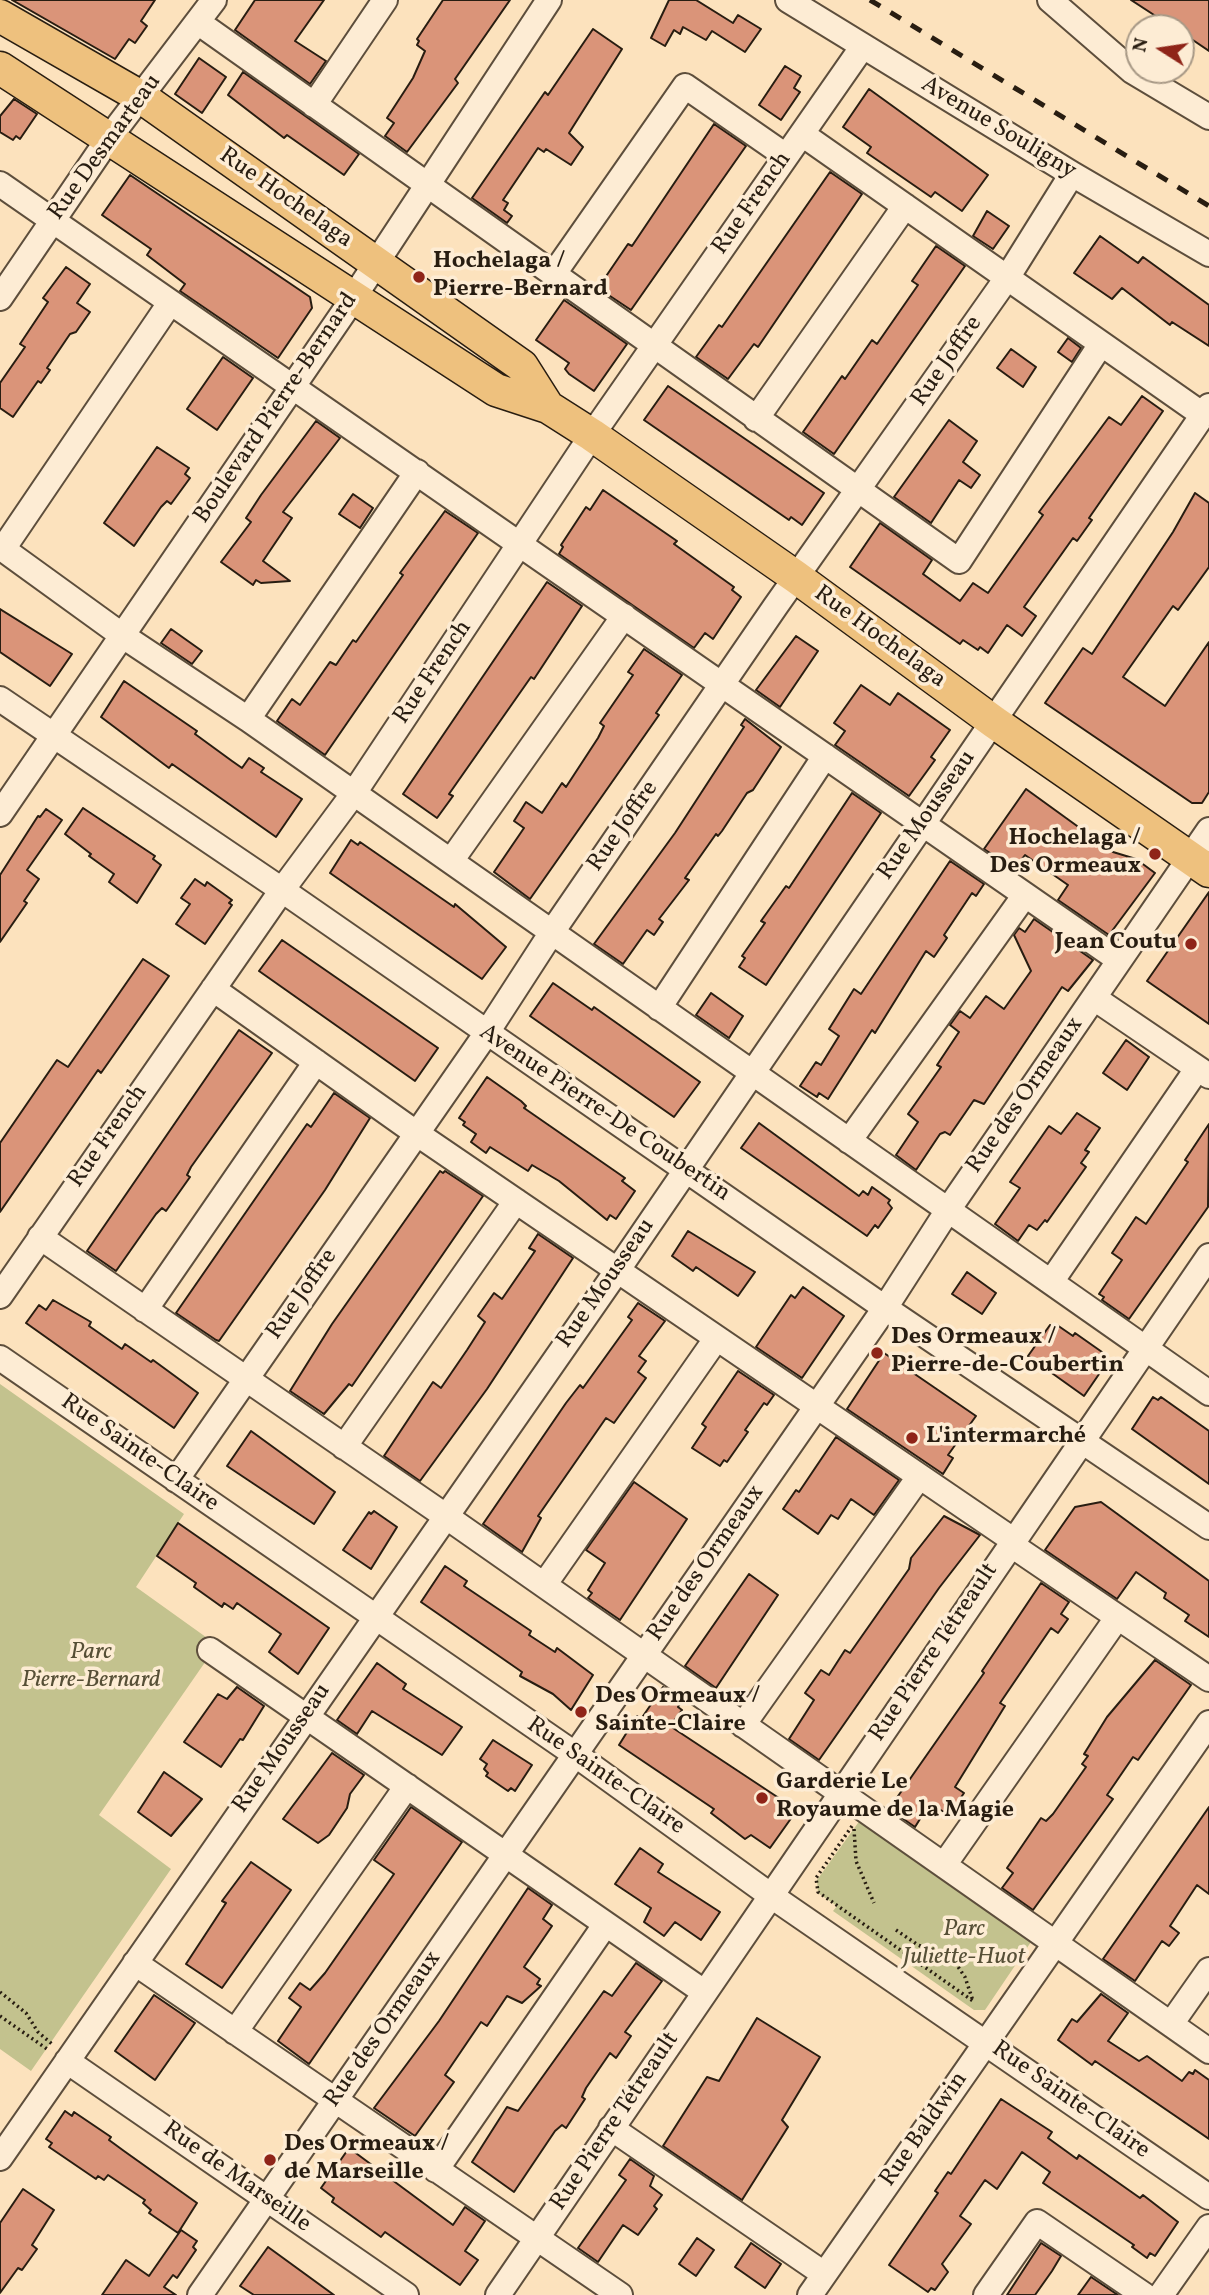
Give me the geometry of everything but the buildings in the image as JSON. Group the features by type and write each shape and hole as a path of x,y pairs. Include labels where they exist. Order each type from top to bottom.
{"main road":[{"name":"Rue Hochelaga","path":"0,16 141,97 522,366 548,407"},
{"name":"Rue Hochelaga","path":"0,68 496,390 548,407 592,435 796,577 993,722 1199,864"},
{"path":"260,238 286,200"}],"street":[{"name":"Rue Desmarteau","path":"0,298 109,138 214,0"},
{"path":"314,105 385,0"},
{"name":"Boulevard Pierre-Bernard","path":"0,814 352,299 549,0"},
{"name":"Avenue Souligny","path":"788,0 1072,174 1209,254"},
{"path":"1050,0 1132,71 1209,117"},
{"path":"199,23 959,561 1101,344"},
{"name":"Rue French","path":"0,1296 282,890 354,793 592,435 863,46"},
{"path":"554,275 685,86 786,156"},
{"path":"802,134 1101,344 1206,411"},
{"name":"Rue Joffre","path":"176,1480 486,1034 552,932 796,577 1007,278 1072,174"},
{"path":"0,184 1119,960"},
{"path":"756,419 905,206"},
{"path":"170,303 1,548 122,636 248,719 1209,1393"},
{"name":"Rue Mousseau","path":"0,2158 444,1515 617,1271 1206,411"},
{"path":"248,719 417,472"},
{"path":"451,861 624,617"},
{"name":"Avenue Pierre-De Coubertin","path":"0,699 282,890 486,1034 687,1169 885,1308 1209,1527"},
{"path":"659,1008 825,756"},
{"name":"Rue des Ormeaux","path":"200,2295 885,1308 947,1210 1119,960 1199,864 1209,830"},
{"path":"849,1141 1025,895"},
{"path":"213,989 416,1133 1209,1679"},
{"path":"1051,1282 1203,1072 1094,998"},
{"path":"145,1310 316,1062"},
{"path":"344,1447 516,1201"},
{"path":"40,1237 444,1515 1209,2051"},
{"name":"Rue Pierre Tétreault","path":"498,2295 1209,1256"},
{"path":"544,1585 716,1339"},
{"name":"Rue Sainte-Claire","path":"0,1358 576,1755 770,1895 1209,2197"},
{"path":"743,1725 919,1477"},
{"path":"943,1865 1117,1618"},
{"path":"210,1650 704,1992"},
{"name":"Rue Baldwin","path":"810,2295 981,2039 1055,1943 1209,1723"},
{"path":"235,2032 407,1786"},
{"path":"436,2170 605,1925"},
{"path":"135,1963 620,2295"},
{"path":"1171,2024 1209,1970"},
{"name":"Rue de Marseille","path":"67,2061 406,2295"},
{"path":"611,2128 824,2274"},
{"path":"986,2295 1037,2222 1144,2295"},
{"path":"1161,2295 1209,2227"}],"path":[{"path":"874,1903 856,1861 853,1824 816,1878 818,1892 973,2001"},
{"path":"896,1930 918,1945 951,1957 993,1958 1055,1943"},
{"path":"951,1957 965,1977 981,2039"},
{"path":"0,1992 26,2013 38,2032 67,2061"},
{"path":"0,2016 67,2061"}],"green space":[{"name":"Parc Pierre-Bernard","path":"0,1384 184,1514 136,1587 217,1645 99,1815 171,1869 31,2071 0,2049"},
{"name":"Parc Juliette-Huot","path":"863,1816 1035,1936 985,2010 974,2010 833,1911 837,1906 818,1893 817,1880"}],"railway":[{"path":"870,0 1209,206"}],"place":[{"name":"Hochelaga / Pierre-Bernard","path":"419,277"},
{"name":"Hochelaga / Des Ormeaux","path":"1155,854"},
{"name":"Jean Coutu","path":"1191,944"},
{"name":"Des Ormeaux / Pierre-de-Coubertin","path":"877,1353"},
{"name":"L'intermarché","path":"912,1438"},
{"name":"Des Ormeaux / Sainte-Claire","path":"581,1712"},
{"name":"Garderie Le Royaume de la Magie","path":"762,1798"},
{"name":"Des Ormeaux / de Marseille","path":"270,2160"}]}
